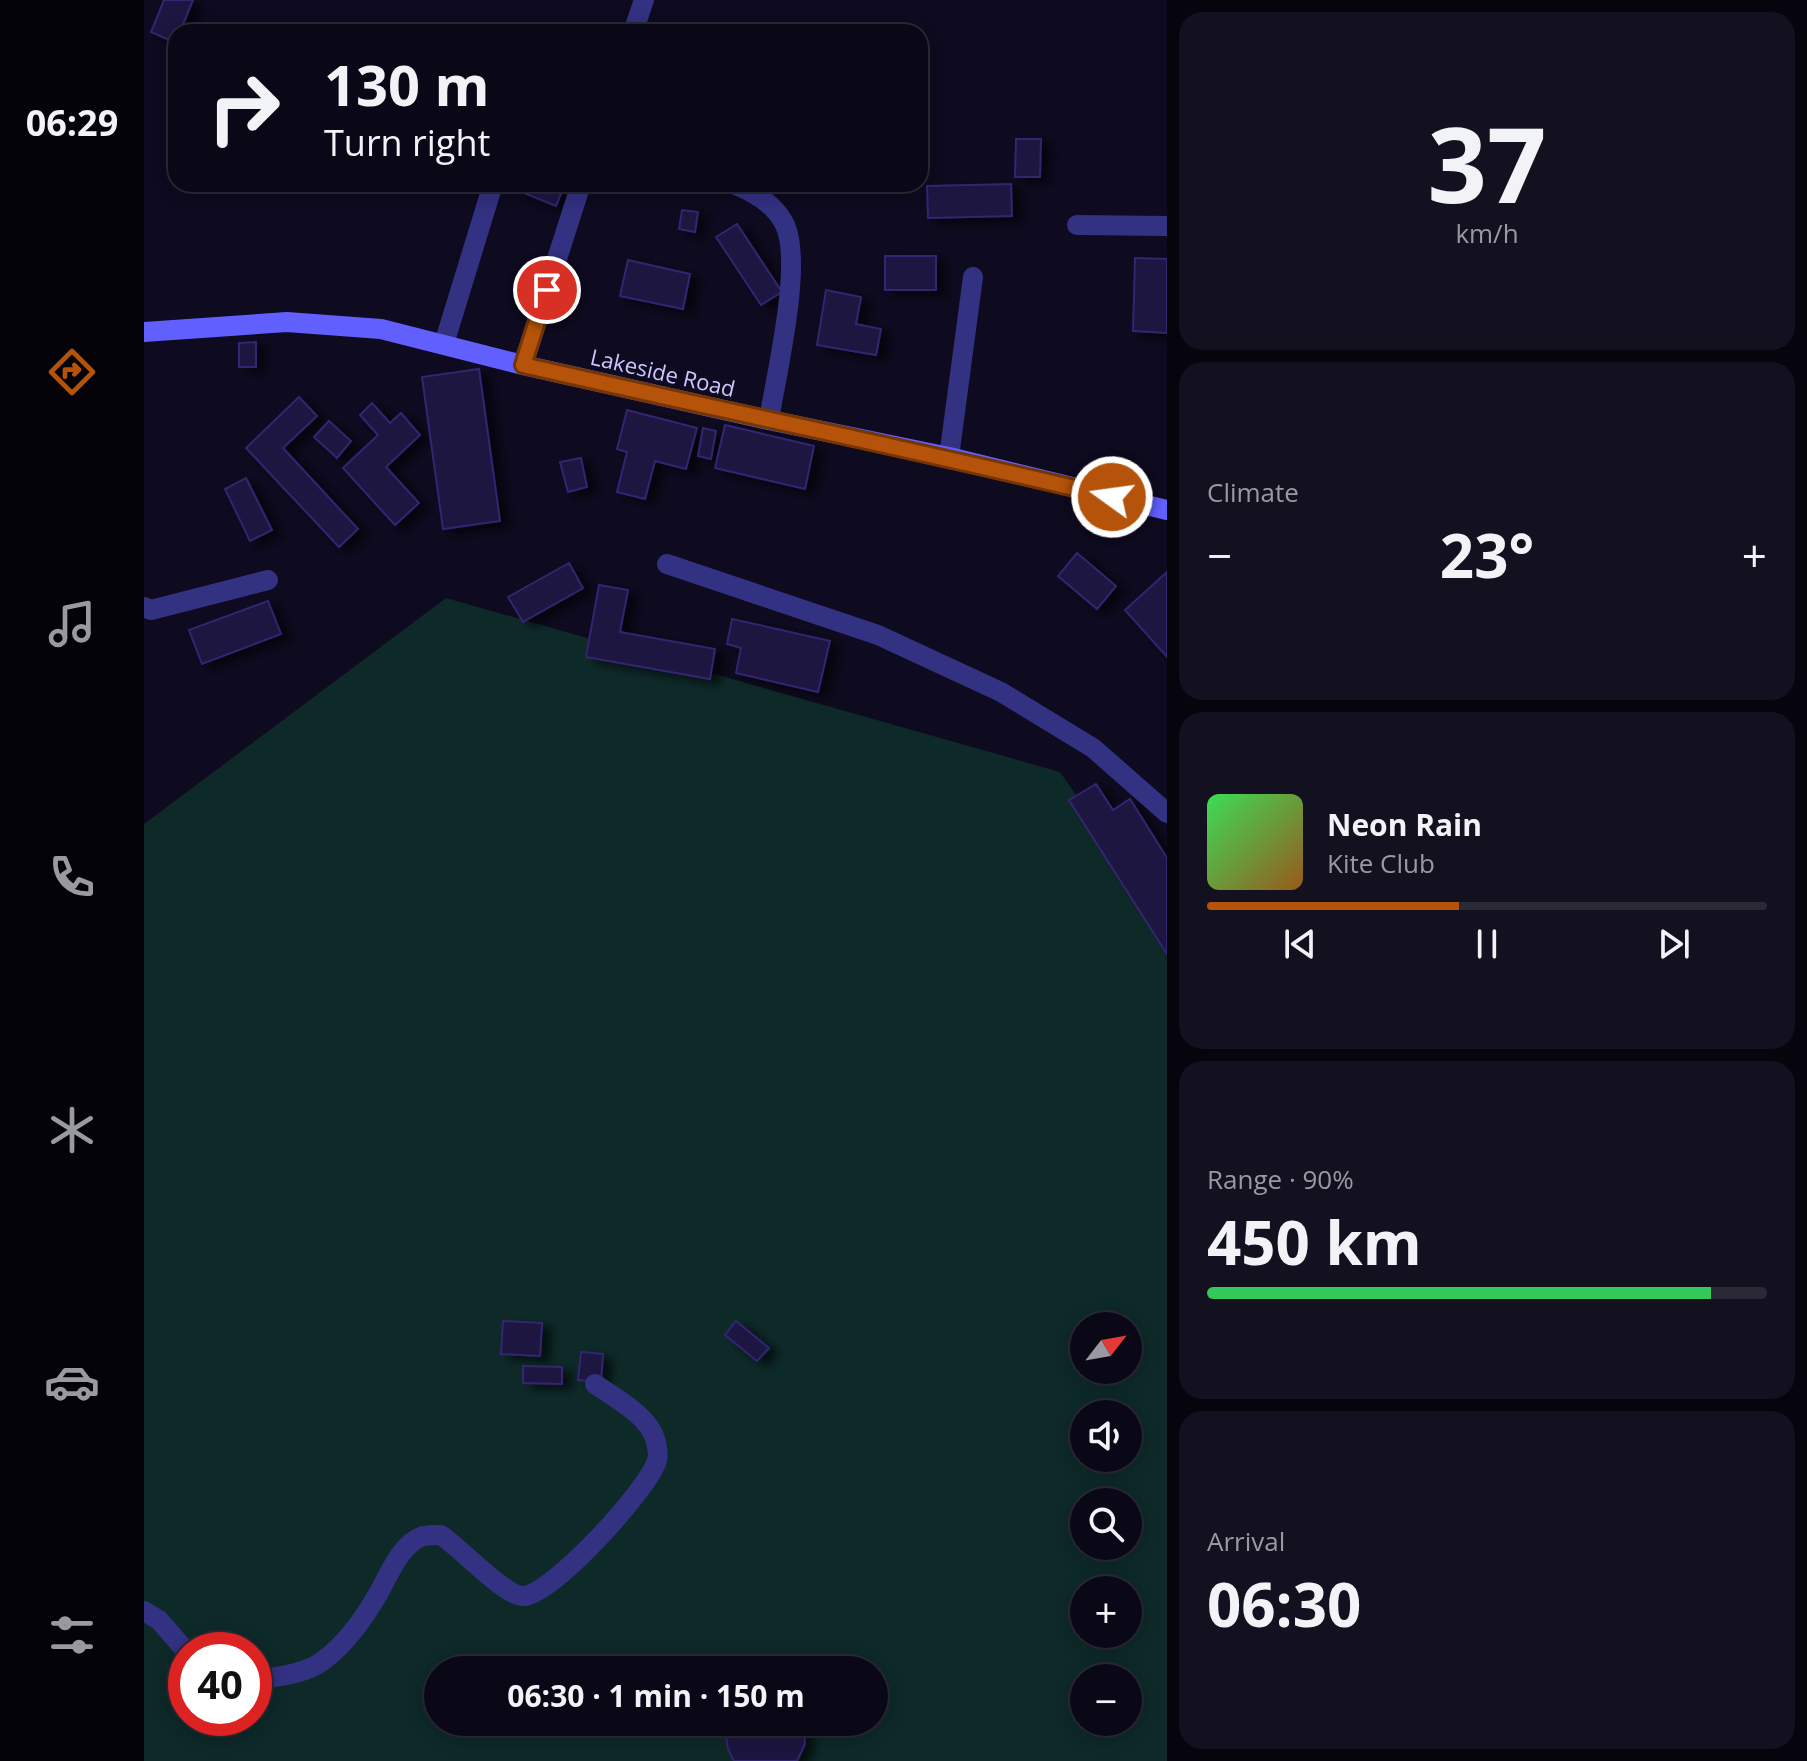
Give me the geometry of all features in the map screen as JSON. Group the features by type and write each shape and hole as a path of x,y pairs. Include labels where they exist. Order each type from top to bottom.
{"street":[{"path":"636,24 644,0"},
{"path":"444,344 491,192"},
{"path":"523,365 578,192"},
{"path":"749,192 768,201 785,225 791,245 791,276 769,420"},
{"path":"1077,225 1167,226"},
{"path":"949,457 973,277"},
{"name":"Lakeside Road","path":"144,332 287,322 381,329 523,365 949,457 1167,510"},
{"path":"667,564 878,635 1001,692 1093,748 1167,813"},
{"path":"144,607 151,610 268,580"},
{"path":"272,1677 322,1662 348,1638 374,1601 398,1558 422,1536 441,1535 506,1591 521,1597 536,1593 553,1580 597,1540 648,1478 658,1459 656,1441 649,1427 595,1384"},
{"path":"144,1611 159,1620 169,1632"}],"green space":[{"path":"446,598 1060,772 1167,924 1167,1761 144,1761 144,824"}],"building":[{"path":"164,0 193,0 183,24 168,24 168,39 151,32"},
{"path":"1016,139 1041,139 1040,177 1015,177"},
{"path":"1011,184 1012,216 928,218 928,186"},
{"path":"521,192 562,192 556,206"},
{"path":"682,210 698,212 695,232 679,229"},
{"path":"737,224 782,292 761,305 716,237"},
{"path":"885,256 936,256 936,290 885,290"},
{"path":"1135,258 1167,259 1167,333 1133,331"},
{"path":"628,260 690,274 683,309 620,296"},
{"path":"826,290 861,297 856,324 881,329 876,355 817,345"},
{"path":"256,342 256,367 239,367 239,343"},
{"path":"479,369 500,521 443,529 422,377"},
{"path":"299,397 317,416 283,448 358,529 339,547 246,448"},
{"path":"372,403 390,423 401,413 420,435 386,467 419,503 395,525 343,468 378,435 360,415"},
{"path":"627,410 697,428 686,469 655,461 645,499 617,492 627,452 617,449"},
{"path":"329,421 351,441 337,458 314,437"},
{"path":"725,425 814,446 805,489 715,468"},
{"path":"703,428 716,431 711,459 698,456"},
{"path":"581,458 587,487 568,492 560,462"},
{"path":"246,478 272,530 250,541 225,489"},
{"path":"1077,553 1116,586 1097,609 1058,576"},
{"path":"569,563 583,588 523,622 508,597"},
{"path":"1167,572 1167,657 1125,610"},
{"path":"599,585 628,590 620,632 715,649 710,679 586,657"},
{"path":"268,601 281,634 202,664 189,630"},
{"path":"732,619 830,641 818,692 736,673 741,648 727,644"},
{"path":"1096,784 1113,810 1130,799 1167,858 1167,954 1069,800"},
{"path":"503,1321 542,1323 540,1356 501,1354"},
{"path":"736,1321 769,1348 757,1361 725,1335"},
{"path":"581,1352 603,1354 601,1382 578,1380"},
{"path":"523,1366 562,1367 562,1384 523,1383"},
{"path":"726,1736 804,1736 805,1744 797,1761 734,1761"}],"route":[{"path":"547,290 523,365 949,457 1112,497"}]}
